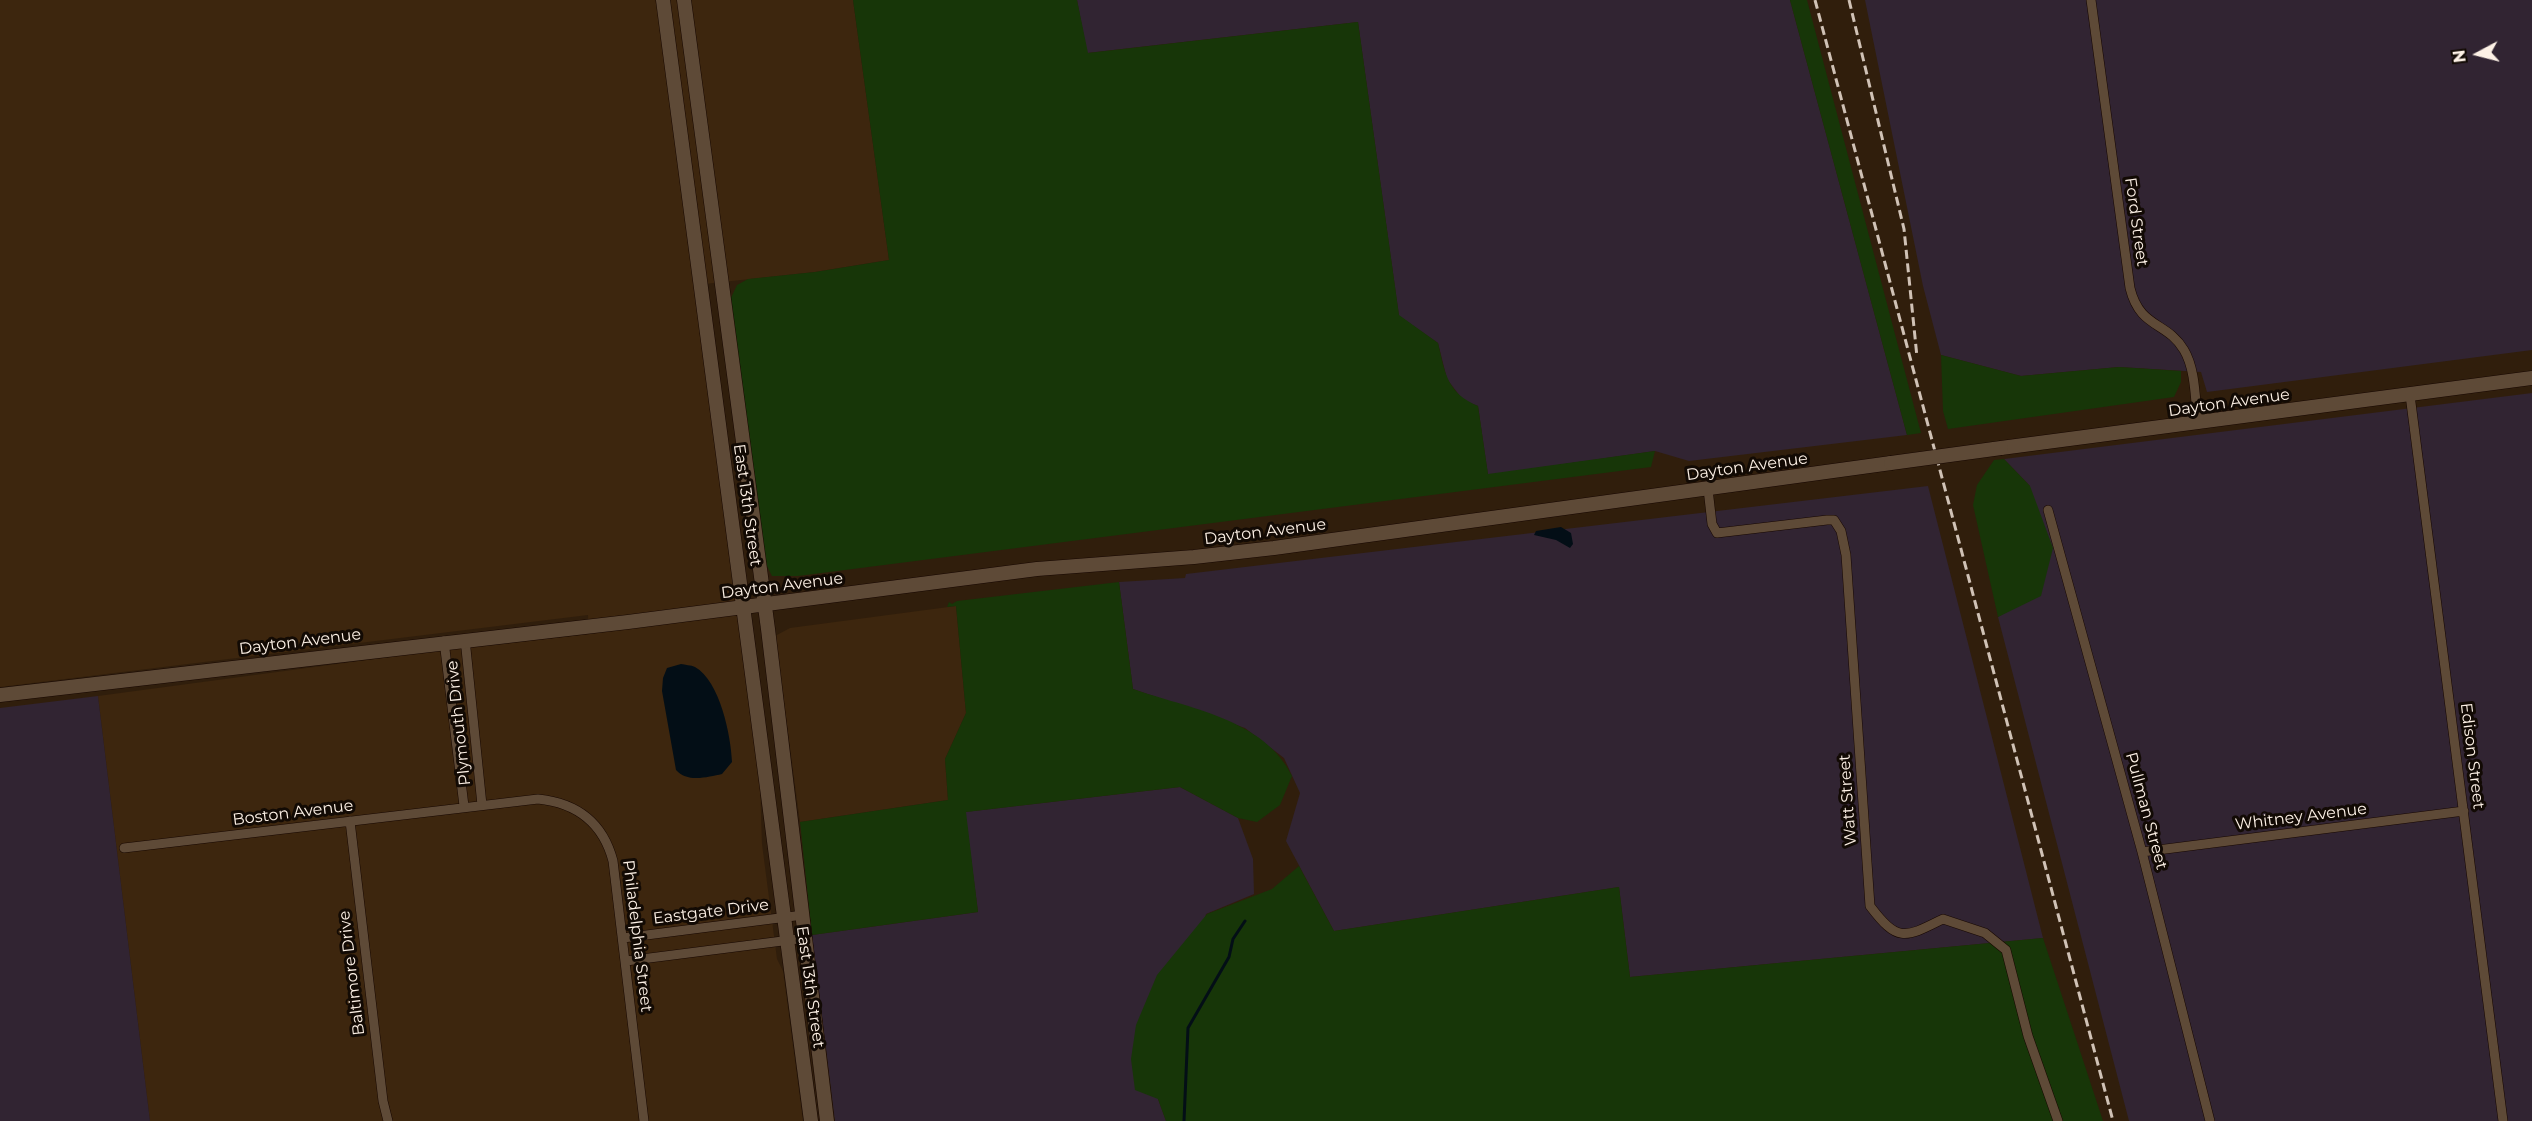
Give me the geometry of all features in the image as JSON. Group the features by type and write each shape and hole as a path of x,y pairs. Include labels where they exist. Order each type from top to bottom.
{"main road":[{"name":"East 13th Street","path":"663,0 811,1121"},
{"name":"East 13th Street","path":"684,0 765,605 827,1121"},
{"name":"Dayton Avenue","path":"0,695 765,605 1037,569 1263,549 2532,378"}],"street":[{"name":"Ford Street","path":"2091,0 2131,295 2144,318 2177,340 2184,349 2188,360 2198,424"},
{"name":"Edison Street","path":"2410,395 2503,1121"},
{"name":"Watt Street","path":"1708,489 1712,524 1717,533 1827,520 1834,520 1838,524 1846,555 1852,618 1870,906 1886,928 1900,934 1917,932 1943,919 1985,933 2006,951 2028,1036 2058,1121"},
{"name":"Pullman Street","path":"2048,510 2142,852 2210,1121"},
{"name":"Plymouth Drive","path":"465,639 482,805"},
{"name":"Plymouth Drive","path":"444,642 464,807"},
{"name":"Philadelphia Street","path":"464,807 538,799 555,801 568,805 589,818 609,846 626,960 644,1121"},
{"name":"Boston Avenue","path":"124,848 464,807"},
{"name":"Whitney Avenue","path":"2142,852 2464,812"},
{"name":"Baltimore Drive","path":"350,821 381,1090 388,1121"},
{"name":"Eastgate Drive","path":"623,938 803,915"},
{"path":"626,960 806,938"}],"shaded area":[{"path":"0,0 853,0 889,260 815,272 695,285 760,785 762,844 777,959 783,971 803,1121 150,1121 98,696 419,653 589,634 588,615 0,687"},
{"path":"1077,0 1790,0 1907,435 1689,461 1655,451 1488,475 1478,406 1463,400 1447,379 1438,343 1399,316 1358,22 1087,53"},
{"path":"1865,0 2532,0 2532,350 2207,392 2201,372 2119,367 2021,376 1941,355 1923,286"},
{"path":"2532,393 2532,1121 2129,1121 1998,617 2011,609 2030,486 2004,459"},
{"path":"1928,486 2043,938 1630,977 1619,887 1334,931 1286,841 1300,793 1284,758 1245,728 1133,689 1119,582 1185,578 1186,574"},
{"path":"1561,527 1571,533 1573,544 1570,548 1556,540 1534,535 1536,531"},
{"path":"956,606 966,713 945,759 948,800 800,822 775,636 790,628"},
{"path":"681,664 695,667 704,674 717,696 726,724 732,762 722,774 692,778 676,770 662,691 667,668"},
{"path":"98,696 150,1121 0,1121 0,708"},
{"path":"1180,787 1238,818 1253,859 1254,894 1206,914 1158,1099 1166,1121 835,1121 812,935 978,912 965,812"}],"green space":[{"path":"853,0 1077,0 1088,53 1358,22 1399,315 1438,343 1449,381 1460,395 1478,406 1488,474 1655,451 1651,467 798,576 772,576 765,562 730,300 737,285 748,279 815,272 889,260"},
{"path":"1790,0 1807,0 1921,433 1907,435"},
{"path":"1941,355 2021,376 2119,367 2181,371 2181,382 2174,397 1948,429 1943,411"},
{"path":"2004,459 2030,486 2053,548 2041,596 1998,617 1973,505 1977,485 1994,460"},
{"path":"1119,582 1133,689 1223,718 1263,741 1280,757 1292,776 1280,805 1257,822 1238,818 1180,787 966,812 978,912 812,935 800,822 948,800 945,759 966,713 956,606 947,607 949,602 952,604 957,601"},
{"path":"1299,866 1334,931 1619,887 1630,977 2043,938 2103,1121 1166,1121 1158,1099 1135,1090 1131,1059 1136,1025 1157,975 1207,914 1272,889"}],"waterway":[{"path":"1184,1121 1188,1028 1229,957 1233,939 1245,921"}],"railway":[{"path":"1815,0 2113,1121"},
{"path":"1849,0 1904,229 1917,357"}]}
